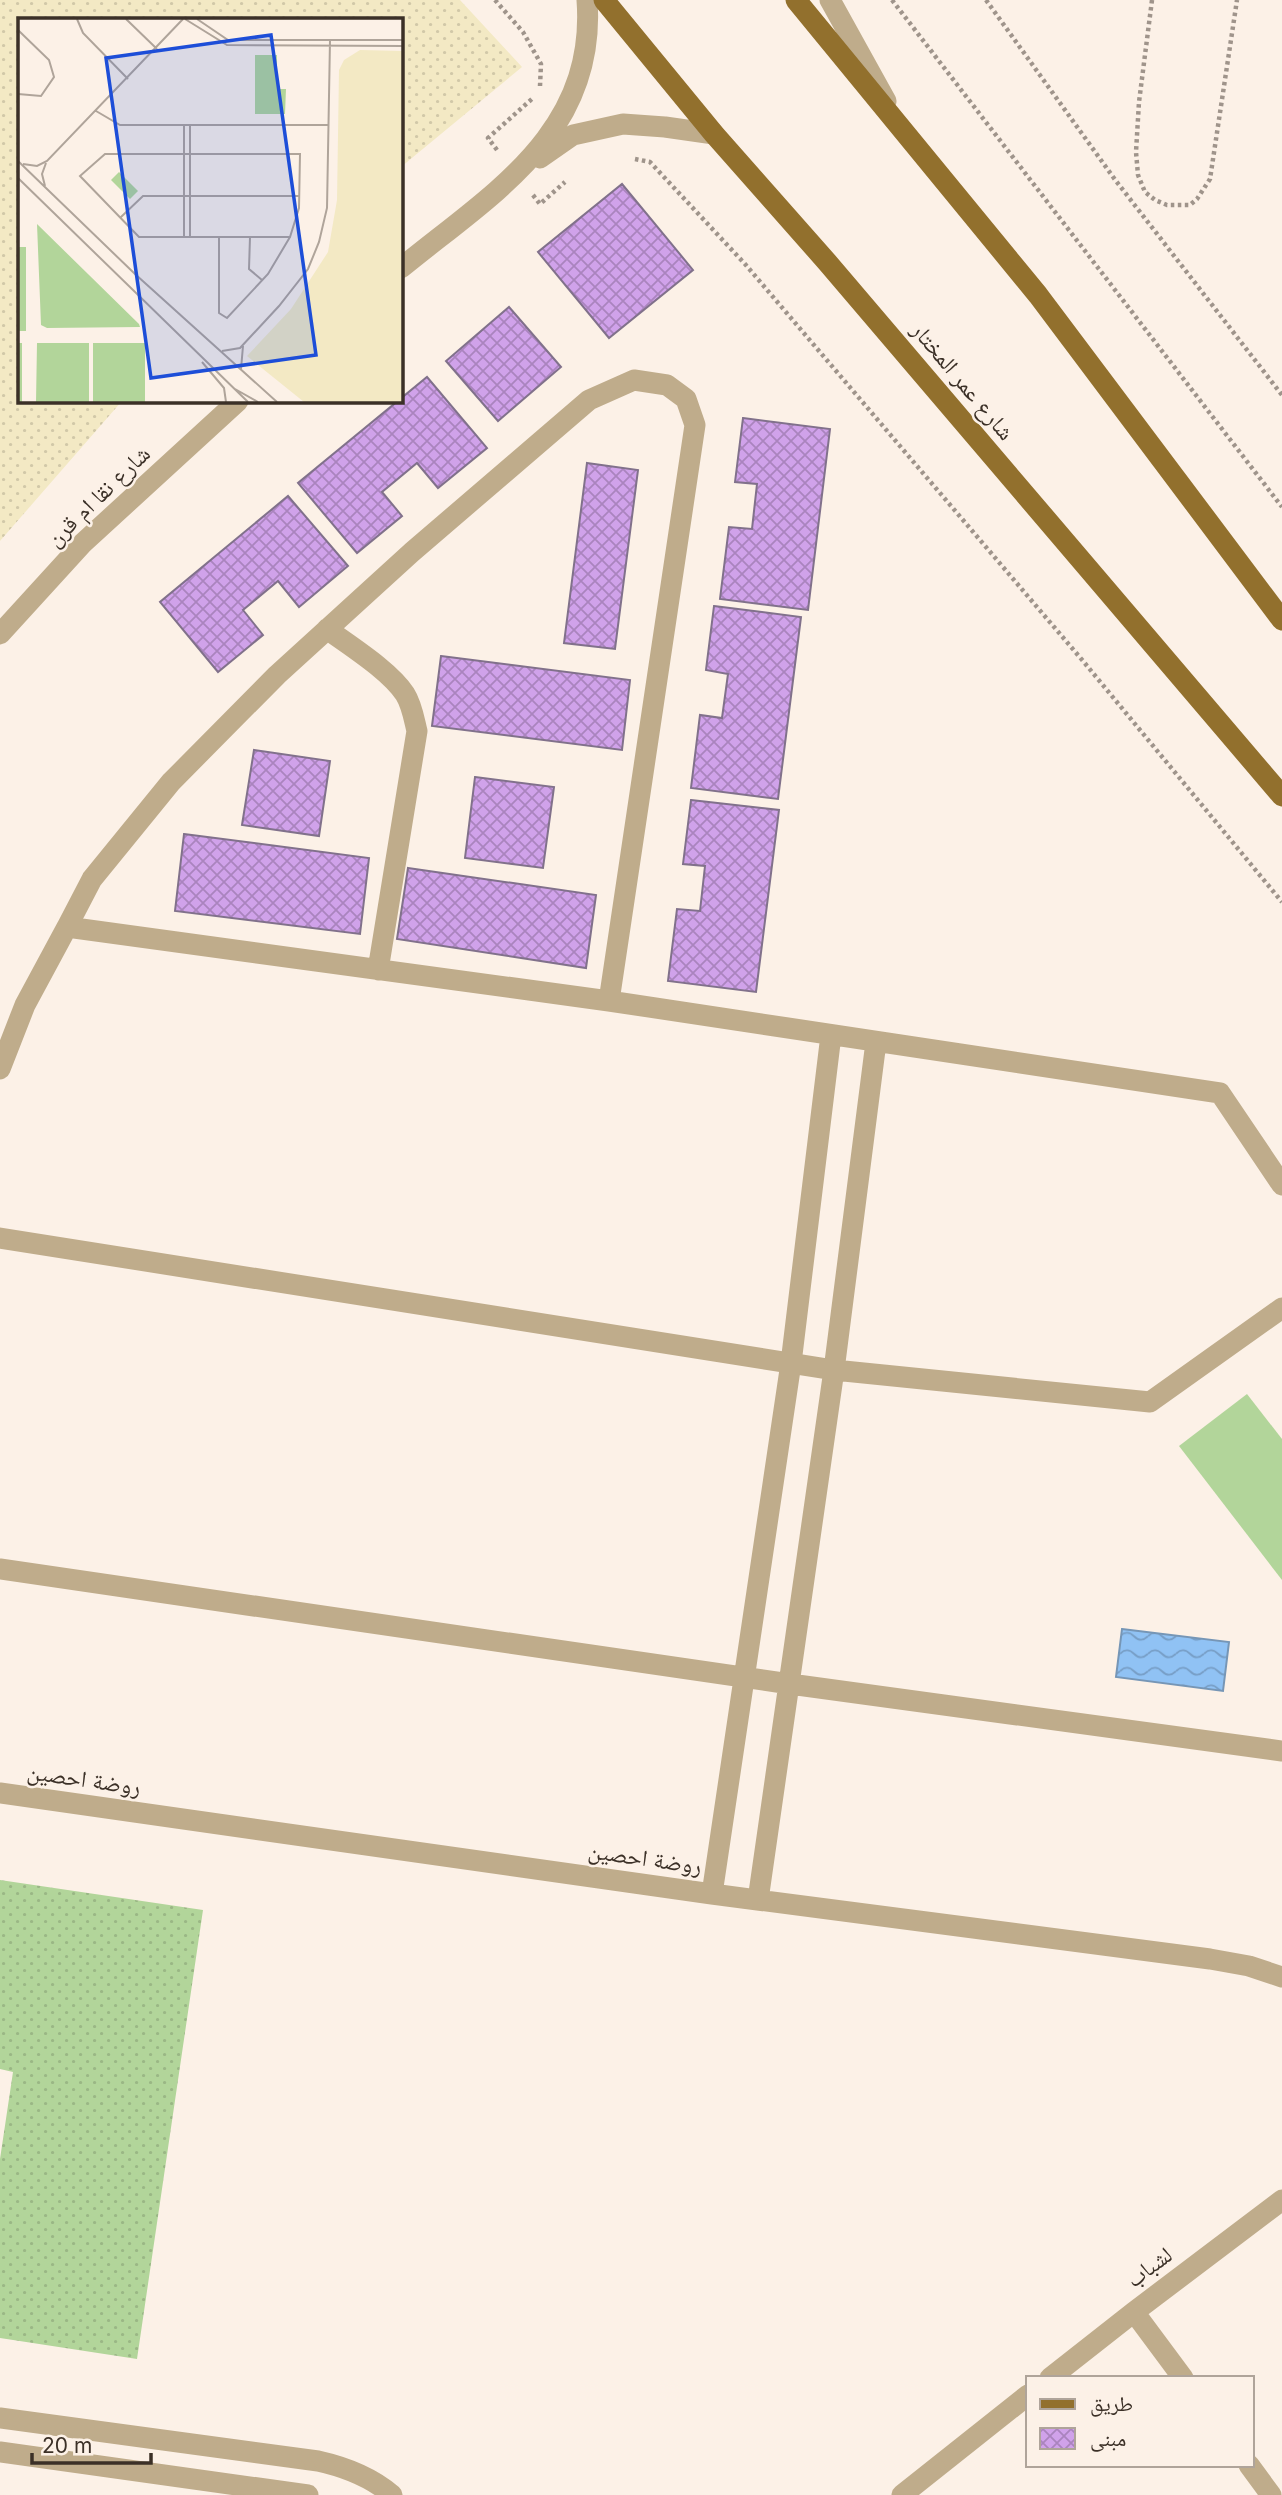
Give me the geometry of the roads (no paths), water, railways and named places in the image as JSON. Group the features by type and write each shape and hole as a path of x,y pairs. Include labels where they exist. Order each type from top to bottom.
{"main road":[{"name":"شارع عمر المختار","path":"604,0 714,134 1282,796"},
{"path":"796,0 1038,295 1282,620"}],"street":[{"path":"515,175 548,138 572,94 580,71 589,24 587,0"},
{"path":"830,0 904,133"},
{"path":"402,267 515,175 573,135 623,124 714,134"},
{"path":"0,1069 25,1005 92,879 171,782 277,675 412,552 589,400 634,380 667,385 686,399 695,425 609,1001"},
{"name":"شارع نقا ام قرن","path":"0,634 83,543 237,402"},
{"path":"327,629 377,666 405,693 417,731 378,970"},
{"path":"67,927 609,1001 1220,1093 1282,1185"},
{"path":"712,1894 791,1363 831,1035"},
{"path":"758,1900 834,1370 876,1042"},
{"path":"0,1238 834,1370 1150,1402 1282,1308"},
{"path":"0,1569 790,1684 1282,1751"},
{"name":"روضة احصين","path":"0,1793 712,1894 1210,1959 1249,1966 1282,1977"},
{"name":"لشباب","path":"1053,2376 1282,2200"},
{"path":"1134,2312 1182,2376"},
{"path":"902,2495 1026,2397"},
{"path":"0,2418 318,2461 344,2467 366,2477 392,2495"},
{"path":"0,2452 308,2495"},
{"path":"1250,2467 1271,2495"}],"water":[{"path":"1122,1629 1229,1642 1223,1691 1116,1677"}]}
